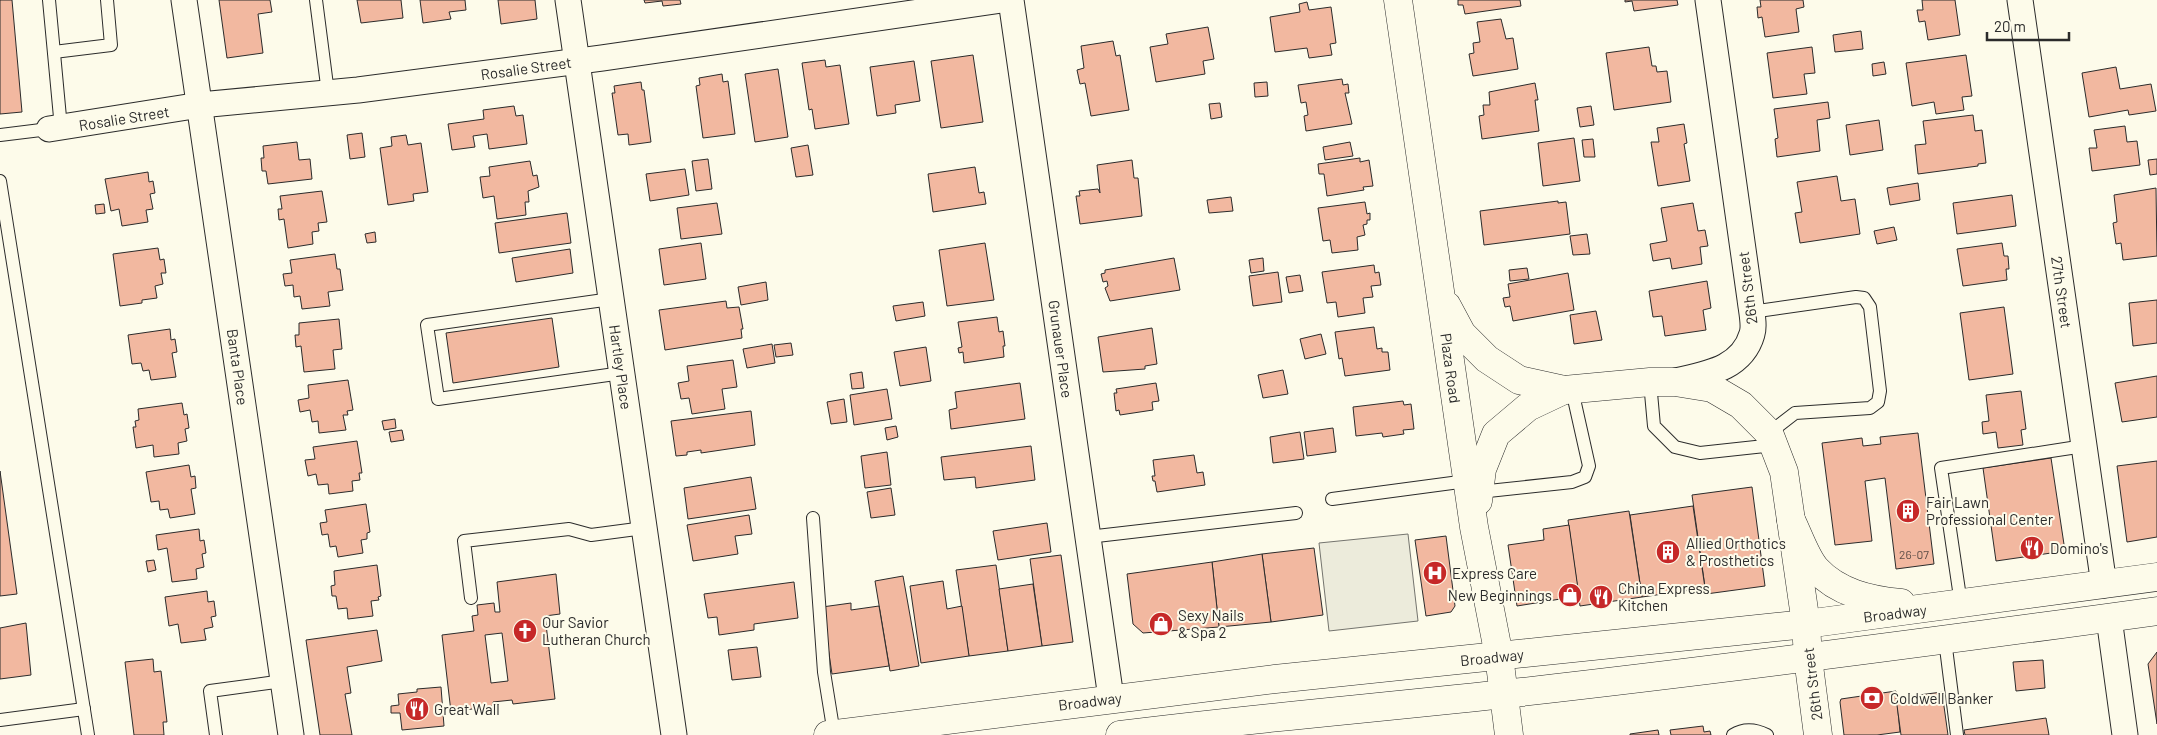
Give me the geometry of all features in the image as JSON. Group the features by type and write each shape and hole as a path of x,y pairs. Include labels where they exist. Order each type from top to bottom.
{"main road":[{"name":"Plaza Road","path":"1398,0 1440,292 1473,486"},
{"path":"1440,292 1462,334 1487,359 1519,380 1568,390 1662,382"},
{"name":"26th Street","path":"1662,382 1712,388 1741,405 1771,439 1784,472 1806,624 1808,658 1818,735"},
{"path":"1509,735 1499,656 1474,527 1473,486 1496,434 1528,407 1568,390"},
{"path":"1791,520 1816,568 1840,588 1876,601 1951,606"},
{"name":"Broadway","path":"831,735 1111,698 1806,624 2157,577"},
{"path":"1122,735 1275,716 1504,694 1808,658 2157,612"}],"street":[{"name":"Banta Place","path":"184,0 291,735"},
{"name":"Hartley Place","path":"568,0 674,735"},
{"name":"Rosalie Street","path":"55,129 200,105 328,93 577,61 1002,0"},
{"name":"Grunauer Place","path":"1011,0 1111,698"},
{"name":"26th Street","path":"1662,382 1716,372 1740,357 1752,334 1751,312 1708,0"},
{"name":"27th Street","path":"2020,0 2104,585"},
{"path":"2109,618 2125,735"}],"lane":[{"path":"0,135 55,129 54,52 49,0"},
{"path":"54,52 111,45 107,0"},
{"path":"316,0 328,93"},
{"path":"0,181 88,735"},
{"path":"1662,382 1654,426 1675,446 1700,453 1771,439 1795,413 1870,408 1878,402 1880,391 1870,306 1864,298 1856,297 1751,312"},
{"path":"611,299 427,326 438,399 622,373"},
{"path":"1332,499 1473,486 1572,482 1585,477 1589,466 1568,390"},
{"path":"1951,606 1941,468 2084,446"},
{"path":"1088,537 1296,513"},
{"path":"813,518 824,672 831,735"},
{"path":"471,598 464,541 569,530 591,535 644,528"},
{"path":"1945,640 1957,735"},
{"path":"216,735 210,691 283,681"},
{"path":"0,720 84,709"},
{"path":"1733,735 1746,730 1762,732 1767,735"}],"shaded area":[{"path":"1408,534 1418,621 1329,631 1319,543"}],"building":[{"path":"0,0 12,0 22,112 0,114"},
{"path":"219,0 270,0 272,12 258,14 263,53 227,58"},
{"path":"357,0 401,0 403,18 361,23"},
{"path":"420,0 465,0 466,10 449,12 451,19 423,23"},
{"path":"498,0 535,0 537,19 501,24"},
{"path":"644,0 680,0 681,4 663,6 662,1 645,3"},
{"path":"1458,0 1520,0 1521,6 1465,14 1463,5 1458,5"},
{"path":"1625,0 1677,0 1678,5 1634,11 1632,1 1625,2"},
{"path":"1760,0 1803,0 1804,7 1796,9 1799,32 1765,37 1762,17 1758,18 1757,7 1761,7"},
{"path":"1922,0 1955,0 1960,35 1928,40 1925,21 1919,22 1917,10 1923,10"},
{"path":"1307,2 1309,10 1331,7 1336,43 1330,44 1332,55 1309,58 1307,48 1275,52 1270,17 1300,12 1299,4"},
{"path":"1501,19 1506,39 1513,38 1518,69 1473,76 1469,54 1474,53 1473,43 1480,42 1477,22"},
{"path":"1208,27 1214,59 1203,61 1205,74 1156,82 1150,47 1168,44 1166,34"},
{"path":"1861,31 1863,49 1835,52 1833,35"},
{"path":"1113,41 1116,56 1120,55 1129,110 1091,116 1085,83 1080,84 1077,70 1084,68 1081,46"},
{"path":"1649,47 1652,66 1656,66 1657,72 1667,71 1671,102 1614,110 1606,53"},
{"path":"1812,47 1815,73 1804,74 1807,94 1773,98 1767,53"},
{"path":"973,55 983,122 941,128 931,61"},
{"path":"1966,55 1972,96 1962,97 1964,110 1936,114 1934,102 1912,106 1906,63"},
{"path":"825,60 826,67 840,65 849,124 815,129 812,109 809,110 802,63"},
{"path":"914,61 920,101 895,105 896,113 877,116 870,67"},
{"path":"1884,62 1886,74 1873,76 1872,64"},
{"path":"2116,67 2120,89 2151,84 2156,111 2129,115 2128,110 2089,117 2082,73"},
{"path":"778,69 788,137 755,142 745,74"},
{"path":"722,74 723,82 728,81 735,134 703,138 696,86 700,85 699,78"},
{"path":"1342,79 1343,85 1348,84 1349,93 1345,93 1352,124 1306,131 1304,116 1308,115 1306,102 1301,103 1298,85"},
{"path":"641,82 642,90 644,90 651,142 629,145 628,134 618,135 612,93 615,93 614,86"},
{"path":"1267,82 1268,96 1255,97 1254,83"},
{"path":"1535,83 1538,100 1535,100 1539,131 1482,139 1479,116 1484,115 1483,105 1490,105 1489,92"},
{"path":"1828,102 1830,118 1817,120 1820,151 1777,157 1775,139 1778,138 1774,109"},
{"path":"1220,103 1222,117 1211,119 1209,104"},
{"path":"514,106 516,116 523,115 527,144 489,149 487,134 473,136 475,147 452,150 448,124 484,119 483,110"},
{"path":"1591,106 1594,125 1580,127 1577,108"},
{"path":"1973,115 1975,131 1982,130 1986,163 1978,164 1978,166 1918,174 1915,145 1926,144 1923,121"},
{"path":"1879,120 1883,150 1850,155 1846,125"},
{"path":"1684,124 1687,143 1684,144 1690,181 1658,186 1651,142 1659,142 1657,128"},
{"path":"2125,126 2127,142 2137,141 2140,165 2092,171 2089,148 2097,148 2094,130"},
{"path":"362,133 365,157 350,159 347,135"},
{"path":"406,135 408,145 421,143 428,192 413,194 414,201 388,205 380,148 392,146 391,137"},
{"path":"1574,138 1580,181 1543,186 1538,143"},
{"path":"1593,139 1595,157 1584,157 1582,140"},
{"path":"297,142 299,160 310,159 312,179 268,184 266,171 262,171 261,158 264,158 263,146"},
{"path":"1350,142 1353,156 1325,160 1323,147"},
{"path":"808,145 813,175 796,177 791,148"},
{"path":"1360,158 1360,162 1369,160 1373,186 1363,187 1364,190 1327,196 1324,174 1319,174 1318,164"},
{"path":"708,159 712,189 696,191 692,161"},
{"path":"2157,159 2157,174 2150,175 2148,160"},
{"path":"1132,160 1134,178 1138,178 1142,216 1080,224 1076,196 1080,196 1079,191 1098,189 1100,193 1097,165"},
{"path":"530,161 533,176 537,175 539,187 528,191 529,202 525,202 526,215 497,219 494,196 483,198 480,177 490,176 489,167"},
{"path":"975,167 979,193 984,192 986,204 933,212 928,174"},
{"path":"685,169 689,195 650,201 646,174"},
{"path":"148,172 149,182 153,181 155,193 150,194 153,209 146,210 148,222 122,226 119,209 111,211 105,179"},
{"path":"1837,176 1841,201 1855,199 1860,234 1800,243 1795,213 1802,212 1797,182"},
{"path":"1918,183 1920,200 1890,205 1887,188"},
{"path":"2156,188 2157,256 2123,260 2121,243 2116,244 2113,223 2117,222 2114,195"},
{"path":"322,191 327,222 318,223 319,231 312,232 313,244 288,248 284,219 279,220 278,209 282,209 280,196"},
{"path":"2012,195 2016,226 1957,234 1953,203"},
{"path":"1231,197 1233,211 1209,213 1207,200"},
{"path":"1558,201 1558,203 1566,202 1570,234 1484,245 1480,211"},
{"path":"1365,202 1367,214 1370,213 1370,220 1367,220 1367,224 1363,225 1365,235 1357,237 1358,250 1332,253 1330,240 1323,241 1318,208"},
{"path":"717,203 722,234 681,239 677,208"},
{"path":"1693,203 1698,231 1705,230 1708,246 1700,247 1702,264 1672,269 1670,258 1653,261 1650,244 1667,241 1661,208"},
{"path":"104,204 105,213 96,214 95,205"},
{"path":"567,213 571,243 499,253 495,223"},
{"path":"1894,227 1897,240 1877,244 1874,231"},
{"path":"375,232 376,242 367,243 365,234"},
{"path":"1587,234 1590,254 1573,255 1570,236"},
{"path":"701,243 706,279 664,285 659,249"},
{"path":"985,243 994,300 947,306 939,250"},
{"path":"2002,243 2004,256 2008,256 2009,269 2006,269 2007,280 1963,286 1957,249"},
{"path":"158,248 160,260 164,259 166,273 161,273 163,284 155,286 157,298 142,300 142,303 120,306 113,254"},
{"path":"570,249 573,273 516,282 512,258"},
{"path":"335,254 337,269 340,269 343,290 328,292 330,306 302,309 300,296 294,297 293,285 285,286 283,274 292,273 290,260"},
{"path":"1174,258 1180,290 1110,301 1105,288 1108,286 1107,281 1103,282 1101,274 1105,273 1105,270"},
{"path":"1263,258 1264,271 1251,273 1249,260"},
{"path":"1374,265 1375,273 1379,272 1381,285 1371,286 1373,297 1363,298 1365,313 1338,317 1336,302 1327,303 1322,272"},
{"path":"1527,268 1529,279 1510,281 1509,270"},
{"path":"1278,272 1282,302 1253,306 1249,276"},
{"path":"1568,273 1574,310 1513,321 1510,306 1505,307 1503,298 1510,297 1508,284"},
{"path":"1300,275 1303,291 1289,293 1286,277"},
{"path":"1707,281 1711,308 1703,310 1706,330 1665,336 1662,316 1653,317 1649,291"},
{"path":"766,282 768,300 741,305 738,287"},
{"path":"2157,300 2157,343 2133,346 2129,303"},
{"path":"726,301 727,308 739,307 743,329 741,329 742,338 665,350 659,310"},
{"path":"923,302 925,316 896,321 893,306"},
{"path":"2004,307 2013,374 1969,380 1960,313"},
{"path":"1596,311 1602,340 1574,344 1570,315"},
{"path":"997,317 999,332 1003,331 1004,357 964,363 963,352 959,353 958,348 962,347 958,322"},
{"path":"552,318 559,367 453,383 446,333"},
{"path":"339,319 342,349 333,350 335,369 304,372 301,346 296,347 295,335 299,335 299,323"},
{"path":"1374,327 1377,349 1382,348 1382,352 1388,352 1390,370 1345,376 1342,358 1339,359 1335,332"},
{"path":"1152,328 1157,364 1145,366 1145,369 1103,372 1098,337"},
{"path":"170,329 171,340 175,339 177,352 172,353 176,377 151,380 149,370 143,371 141,363 132,364 128,335"},
{"path":"1321,334 1326,354 1305,359 1300,339"},
{"path":"791,343 793,355 776,357 774,345"},
{"path":"772,344 775,363 747,368 743,349"},
{"path":"926,347 931,381 900,386 894,352"},
{"path":"733,360 737,387 722,389 725,409 692,414 689,398 681,399 678,383 689,381 687,366"},
{"path":"1283,370 1288,394 1263,398 1258,375"},
{"path":"862,372 864,388 852,389 850,374"},
{"path":"2157,376 2157,417 2122,422 2115,383"},
{"path":"348,380 353,410 347,411 348,415 343,415 346,430 319,433 318,421 312,422 310,410 300,412 298,400 309,398 308,385"},
{"path":"1020,383 1025,419 951,429 949,410 957,408 955,392"},
{"path":"1156,383 1159,401 1152,402 1153,410 1120,415 1119,410 1116,411 1114,393 1117,393 1116,389"},
{"path":"887,389 892,419 854,425 850,395"},
{"path":"2021,391 2026,429 2021,430 2023,445 1998,448 1996,432 1983,434 1982,422 1989,421 1986,395"},
{"path":"844,399 847,422 831,424 827,402"},
{"path":"1403,401 1404,405 1411,404 1414,429 1403,430 1404,434 1383,437 1382,433 1356,436 1353,407"},
{"path":"182,403 184,415 187,414 189,428 185,429 187,441 178,443 179,454 154,457 153,445 136,448 133,427 136,427 135,421 139,420 138,409"},
{"path":"751,411 755,445 701,453 701,450 687,452 687,455 676,456 671,421"},
{"path":"395,419 396,428 384,430 382,421"},
{"path":"896,426 898,437 887,440 885,428"},
{"path":"1333,428 1336,452 1307,456 1304,432"},
{"path":"402,430 404,440 391,442 389,432"},
{"path":"1300,432 1304,459 1273,463 1270,437"},
{"name":"Fair Lawn Professional Center","path":"1918,433 1934,564 1896,569 1885,478 1865,481 1872,541 1835,545 1822,443 1862,438 1863,446 1881,444 1880,437"},
{"path":"357,441 362,473 359,473 360,480 352,481 353,491 329,494 328,484 318,485 316,474 308,476 305,460 315,459 313,447"},
{"path":"1031,446 1035,480 976,488 975,477 944,480 941,457"},
{"path":"887,452 891,485 865,488 861,456"},
{"path":"1194,455 1197,473 1203,472 1205,485 1157,492 1152,476 1155,476 1153,460"},
{"path":"2051,458 2065,551 1996,561 1983,468"},
{"path":"2157,461 2157,537 2127,542 2117,466"},
{"path":"189,465 191,477 195,476 196,488 191,489 195,514 170,518 168,509 160,510 159,501 151,502 146,472"},
{"path":"0,471 17,594 0,596"},
{"path":"751,477 756,509 688,519 684,488"},
{"path":"1752,487 1765,586 1706,594 1692,495"},
{"path":"891,488 895,515 871,518 867,492"},
{"path":"366,504 370,532 367,533 367,539 361,540 363,553 338,557 336,546 330,547 328,534 322,535 320,523 327,522 325,510"},
{"name":"Allied Orthotics & Prosthetics","path":"1693,506 1705,588 1642,597 1630,515"},
{"path":"1629,511 1642,597 1580,606 1568,520"},
{"path":"749,515 752,534 735,536 738,554 693,561 687,525"},
{"path":"1047,523 1051,552 998,560 993,531"},
{"path":"1569,525 1579,596 1517,606 1508,545 1544,540 1543,529"},
{"path":"199,529 200,541 204,540 206,553 202,554 204,567 196,569 197,579 172,582 167,548 158,550 156,535"},
{"name":"Express Care","path":"1446,536 1455,606 1451,612 1426,616 1415,540"},
{"path":"1314,548 1323,615 1271,622 1262,554"},
{"path":"1262,554 1271,622 1219,627 1212,562"},
{"path":"1061,555 1073,642 1042,646 1030,559"},
{"path":"154,560 156,570 148,572 146,561"},
{"path":"1212,562 1219,627 1143,633 1133,624 1127,574"},
{"path":"377,565 381,596 378,597 379,600 371,601 373,616 348,619 347,608 338,609 336,596 332,596 331,586 335,585 334,571"},
{"path":"996,565 1008,651 969,656 956,570"},
{"path":"556,574 560,614 545,616 555,699 513,704 512,700 493,702 493,706 451,712 442,635 474,631 472,616 478,615 477,605 494,603 495,612 500,612 497,582","holes":["502,633 508,681 491,683 485,635"]},
{"path":"903,576 919,666 890,671 875,581"},
{"path":"943,581 947,609 962,606 969,656 921,663 910,586"},
{"path":"794,582 798,618 754,624 754,630 719,635 717,617 708,618 704,594"},
{"path":"1033,584 1042,646 1008,651 999,589"},
{"path":"207,591 208,602 214,601 216,616 211,617 213,627 204,629 206,640 181,643 178,624 169,626 165,597"},
{"path":"851,603 851,610 879,606 889,666 832,674 822,607"},
{"path":"26,623 31,675 0,679 0,628"},
{"path":"377,630 382,661 347,667 351,693 345,694 352,735 320,735 306,640"},
{"path":"757,647 761,677 732,680 728,650"},
{"path":"2157,652 2157,724 2148,664"},
{"path":"153,659 154,672 161,671 167,722 163,722 164,735 134,735 125,662"},
{"path":"2043,660 2045,688 2016,691 2013,662"},
{"name":"Great Wall","path":"441,687 444,726 402,730 400,713 391,713 391,706 399,705 398,694 417,692 417,689"},
{"path":"1896,691 1900,732 1877,735 1844,735 1841,699"},
{"path":"1942,692 1948,735 1901,735 1896,698"},
{"path":"2046,718 2049,735 1965,735 1964,730"},
{"path":"1703,726 1704,732 1710,731 1711,735 1671,735 1670,730"},
{"path":"1658,730 1659,735 1630,735 1630,734"}],"place":[{"name":"Fair Lawn Professional Center","path":"1908,511"},
{"name":"Domino's","path":"2032,548"},
{"name":"Allied Orthotics & Prosthetics","path":"1668,552"},
{"name":"Express Care","path":"1435,573"},
{"name":"New Beginnings","path":"1570,595"},
{"name":"China Express Kitchen","path":"1601,597"},
{"name":"Sexy Nails & Spa 2","path":"1161,624"},
{"name":"Our Savior Lutheran Church","path":"525,631"},
{"name":"Coldwell Banker","path":"1872,698"},
{"name":"Great Wall","path":"417,709"}]}
